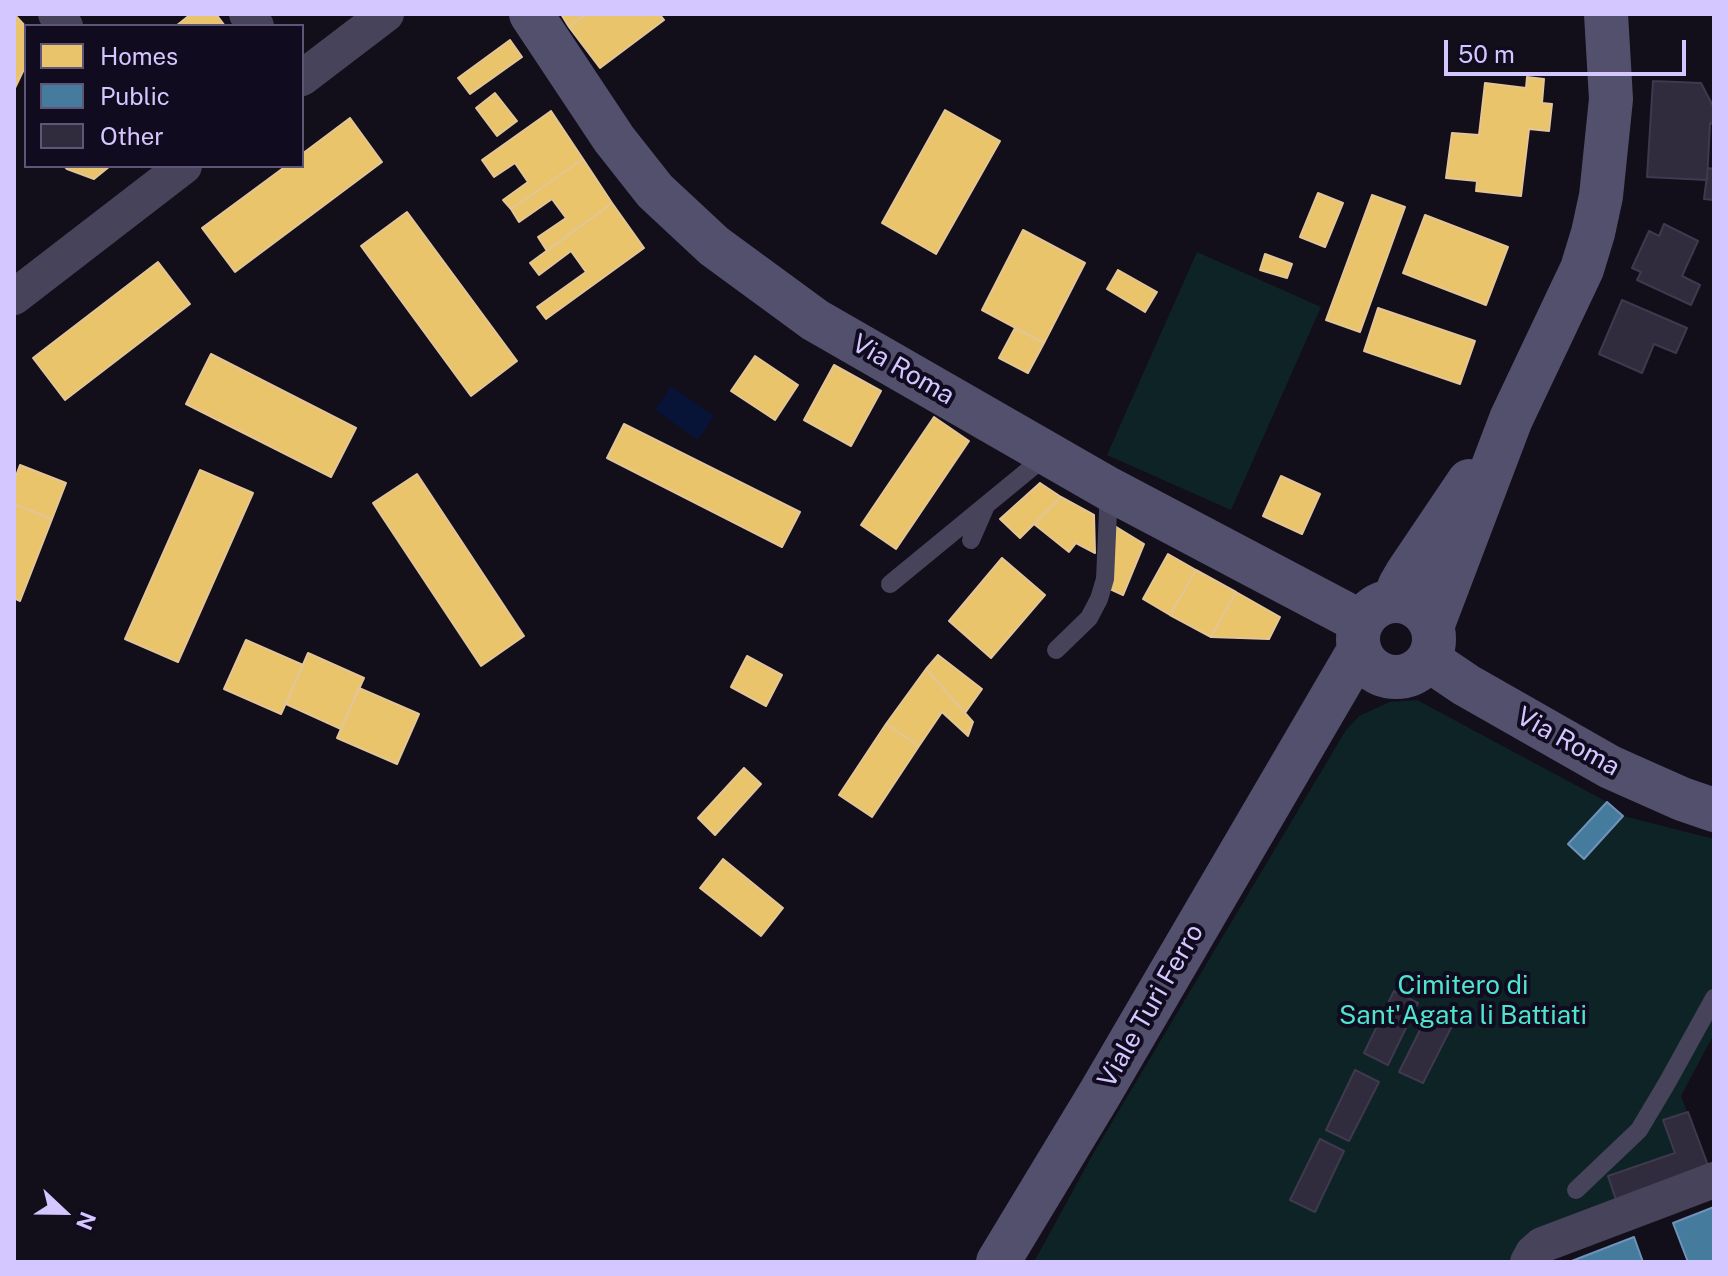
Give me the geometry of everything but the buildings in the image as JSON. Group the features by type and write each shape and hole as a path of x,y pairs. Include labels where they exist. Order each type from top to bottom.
{"main road":[{"name":"Via Roma","path":"531,14 614,139 655,191 714,246 815,320 1109,489 1371,624"},
{"path":"1301,749 1362,694 1418,655 1511,419 1582,269 1601,196 1611,99 1606,14"},
{"name":"Viale Turi Ferro","path":"998,1262 1099,1095 1371,624 1511,419"},
{"path":"1404,602 1422,611 1428,618 1418,655 1375,672 1362,658 1371,624 1404,602"},
{"name":"Via Roma","path":"1418,655 1610,767 1714,810"}],"street":[{"path":"304,76 386,14"},
{"path":"14,297 177,168"},
{"path":"1528,1262 1542,1245 1714,1180"}],"lane":[{"path":"890,584 1047,455"},
{"path":"1056,650 1089,618 1099,599 1105,579 1109,489"},
{"path":"971,540 986,506"},
{"path":"1576,1190 1639,1130 1714,998"}],"green space":[{"path":"1197,252 1321,307 1231,510 1107,455"},
{"name":"Cimitero di Sant'Agata li Battiati","path":"1417,700 1607,802 1623,816 1714,839 1714,1034 1681,1096 1709,1168 1511,1262 1034,1262 1093,1154 1346,730 1359,716 1390,702"}],"water":[{"path":"671,386 714,416 698,440 655,410"}]}
